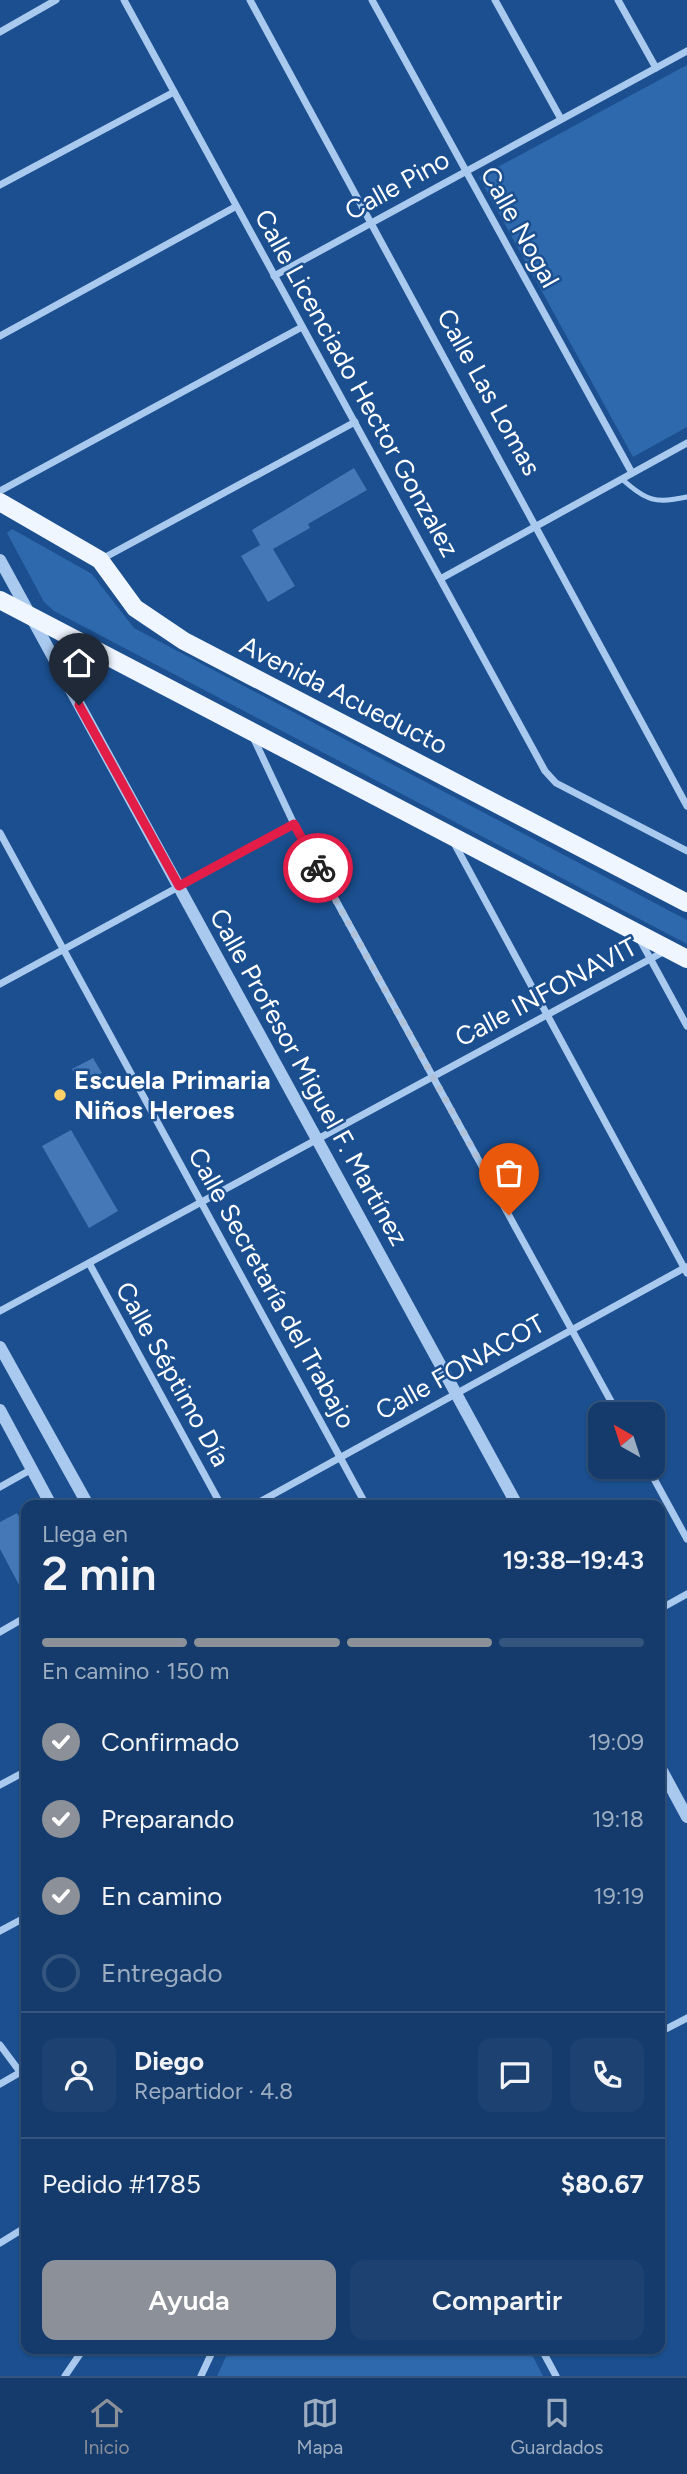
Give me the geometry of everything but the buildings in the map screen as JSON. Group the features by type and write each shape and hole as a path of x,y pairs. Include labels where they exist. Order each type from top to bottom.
{"main road":[{"name":"Avenida Acueducto","path":"0,502 100,560 135,608 184,642 687,903"},
{"path":"0,600 687,959"}],"street":[{"path":"0,32 56,0"},
{"name":"Calle Licenciado Hector Gonzalez","path":"124,0 545,771 556,783 687,851"},
{"name":"Calle Las Lomas","path":"250,0 687,806"},
{"name":"Calle Nogal","path":"372,0 632,473"},
{"path":"495,0 561,119"},
{"path":"618,0 656,68"},
{"name":"Calle Pino","path":"274,276 687,51"},
{"path":"0,185 174,92"},
{"path":"0,335 235,207"},
{"path":"0,491 302,327"},
{"path":"100,560 355,422"},
{"path":"442,578 687,443"},
{"name":"Calle Profesor Miguel F. Martínez","path":"0,560 514,1500"},
{"path":"251,733 294,824 611,1402"},
{"path":"0,984 294,824"},
{"name":"Calle Secretaría del Trabajo","path":"0,833 363,1500"},
{"path":"451,838 686,1269"},
{"path":"635,931 687,1026"},
{"name":"Calle INFONAVIT","path":"0,1311 669,949"},
{"name":"Calle Séptimo Día","path":"89,1263 218,1500"},
{"name":"Calle FONACOT","path":"263,1500 686,1269"},
{"path":"0,1347 85,1500"},
{"path":"0,1410 48,1500"},
{"path":"0,1487 32,1469"},
{"path":"654,1479 687,1539"},
{"path":"665,1606 687,1594"},
{"path":"0,1632 21,1620"},
{"path":"0,1785 21,1774"},
{"path":"665,1776 687,1817"},
{"path":"0,1931 21,1920"},
{"path":"665,2029 687,2018"},
{"path":"0,2045 21,2067"},
{"path":"0,2084 21,2072"},
{"path":"0,2243 21,2230"},
{"path":"65,2376 80,2354"},
{"path":"201,2376 211,2354"},
{"path":"544,2354 556,2376"}],"lane":[{"path":"622,478 646,497 657,501 687,496"}],"shaded area":[{"path":"687,65 687,427 633,457 479,177"},
{"path":"12,529 92,574 134,628 687,920 687,944 54,611 44,602 7,533"},
{"path":"227,2354 532,2354 543,2376 217,2376"}],"way so far":[{"path":"318,868 509,1215"}],"place":[{"name":"Escuela Primaria Niños Heroes","path":"60,1095"}],"route":[{"path":"79,705 179,886 294,824 318,868"}]}
